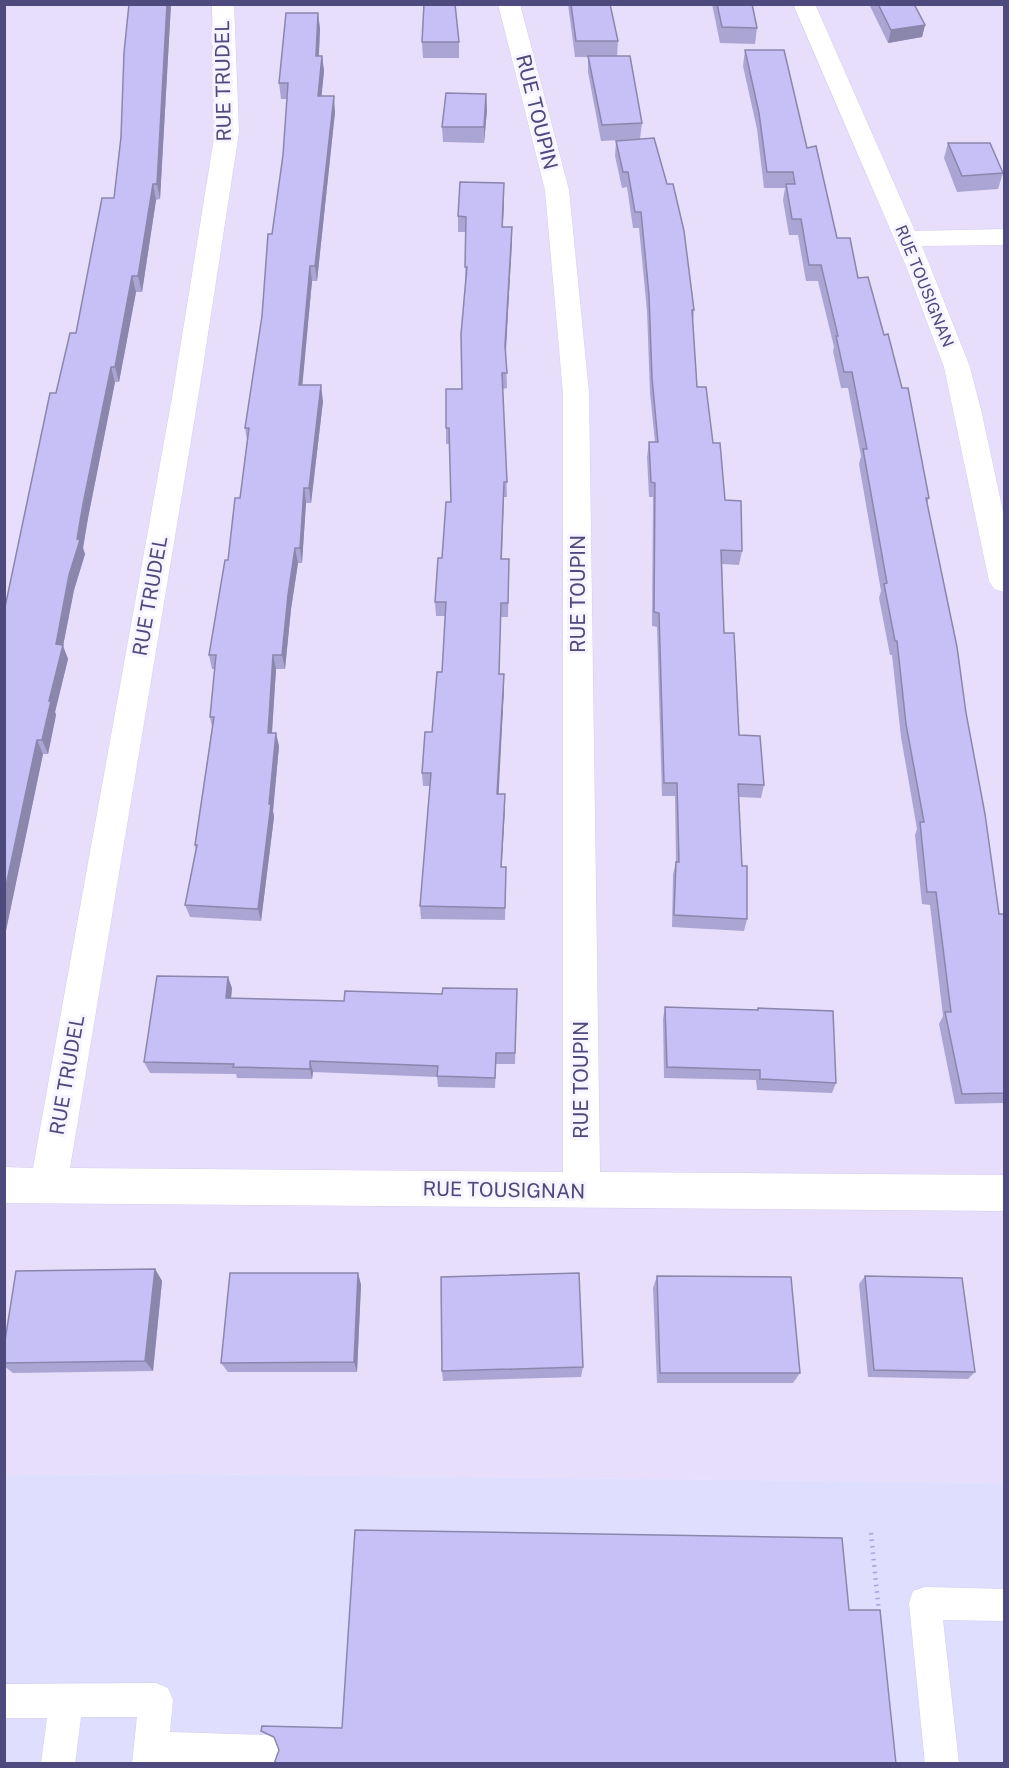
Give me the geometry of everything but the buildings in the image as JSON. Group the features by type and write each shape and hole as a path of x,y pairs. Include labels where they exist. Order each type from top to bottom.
{"street":[{"name":"RUE TRUDEL","path":"48,1186 186,392 227,132 223,4"},
{"name":"RUE TOUPIN","path":"509,4 557,190 576,393 582,1191"},
{"name":"RUE TOUSIGNAN","path":"804,4 906,239 963,386 1005,581"},
{"path":"906,239 1005,237"},
{"name":"RUE TOUSIGNAN","path":"4,1185 1005,1193"}],"lane":[{"path":"942,1764 925,1603 1005,1605"},
{"path":"58,1764 66,1700"},
{"path":"4,1701 156,1700 150,1756 267,1752"}],"path":[{"path":"871,1533 880,1625"}],"shaded area":[{"path":"4,5 1004,5 1004,1483 189,1474 5,1475"},
{"path":"189,1474 1004,1483 1004,1763 5,1763 4,1475"}]}
